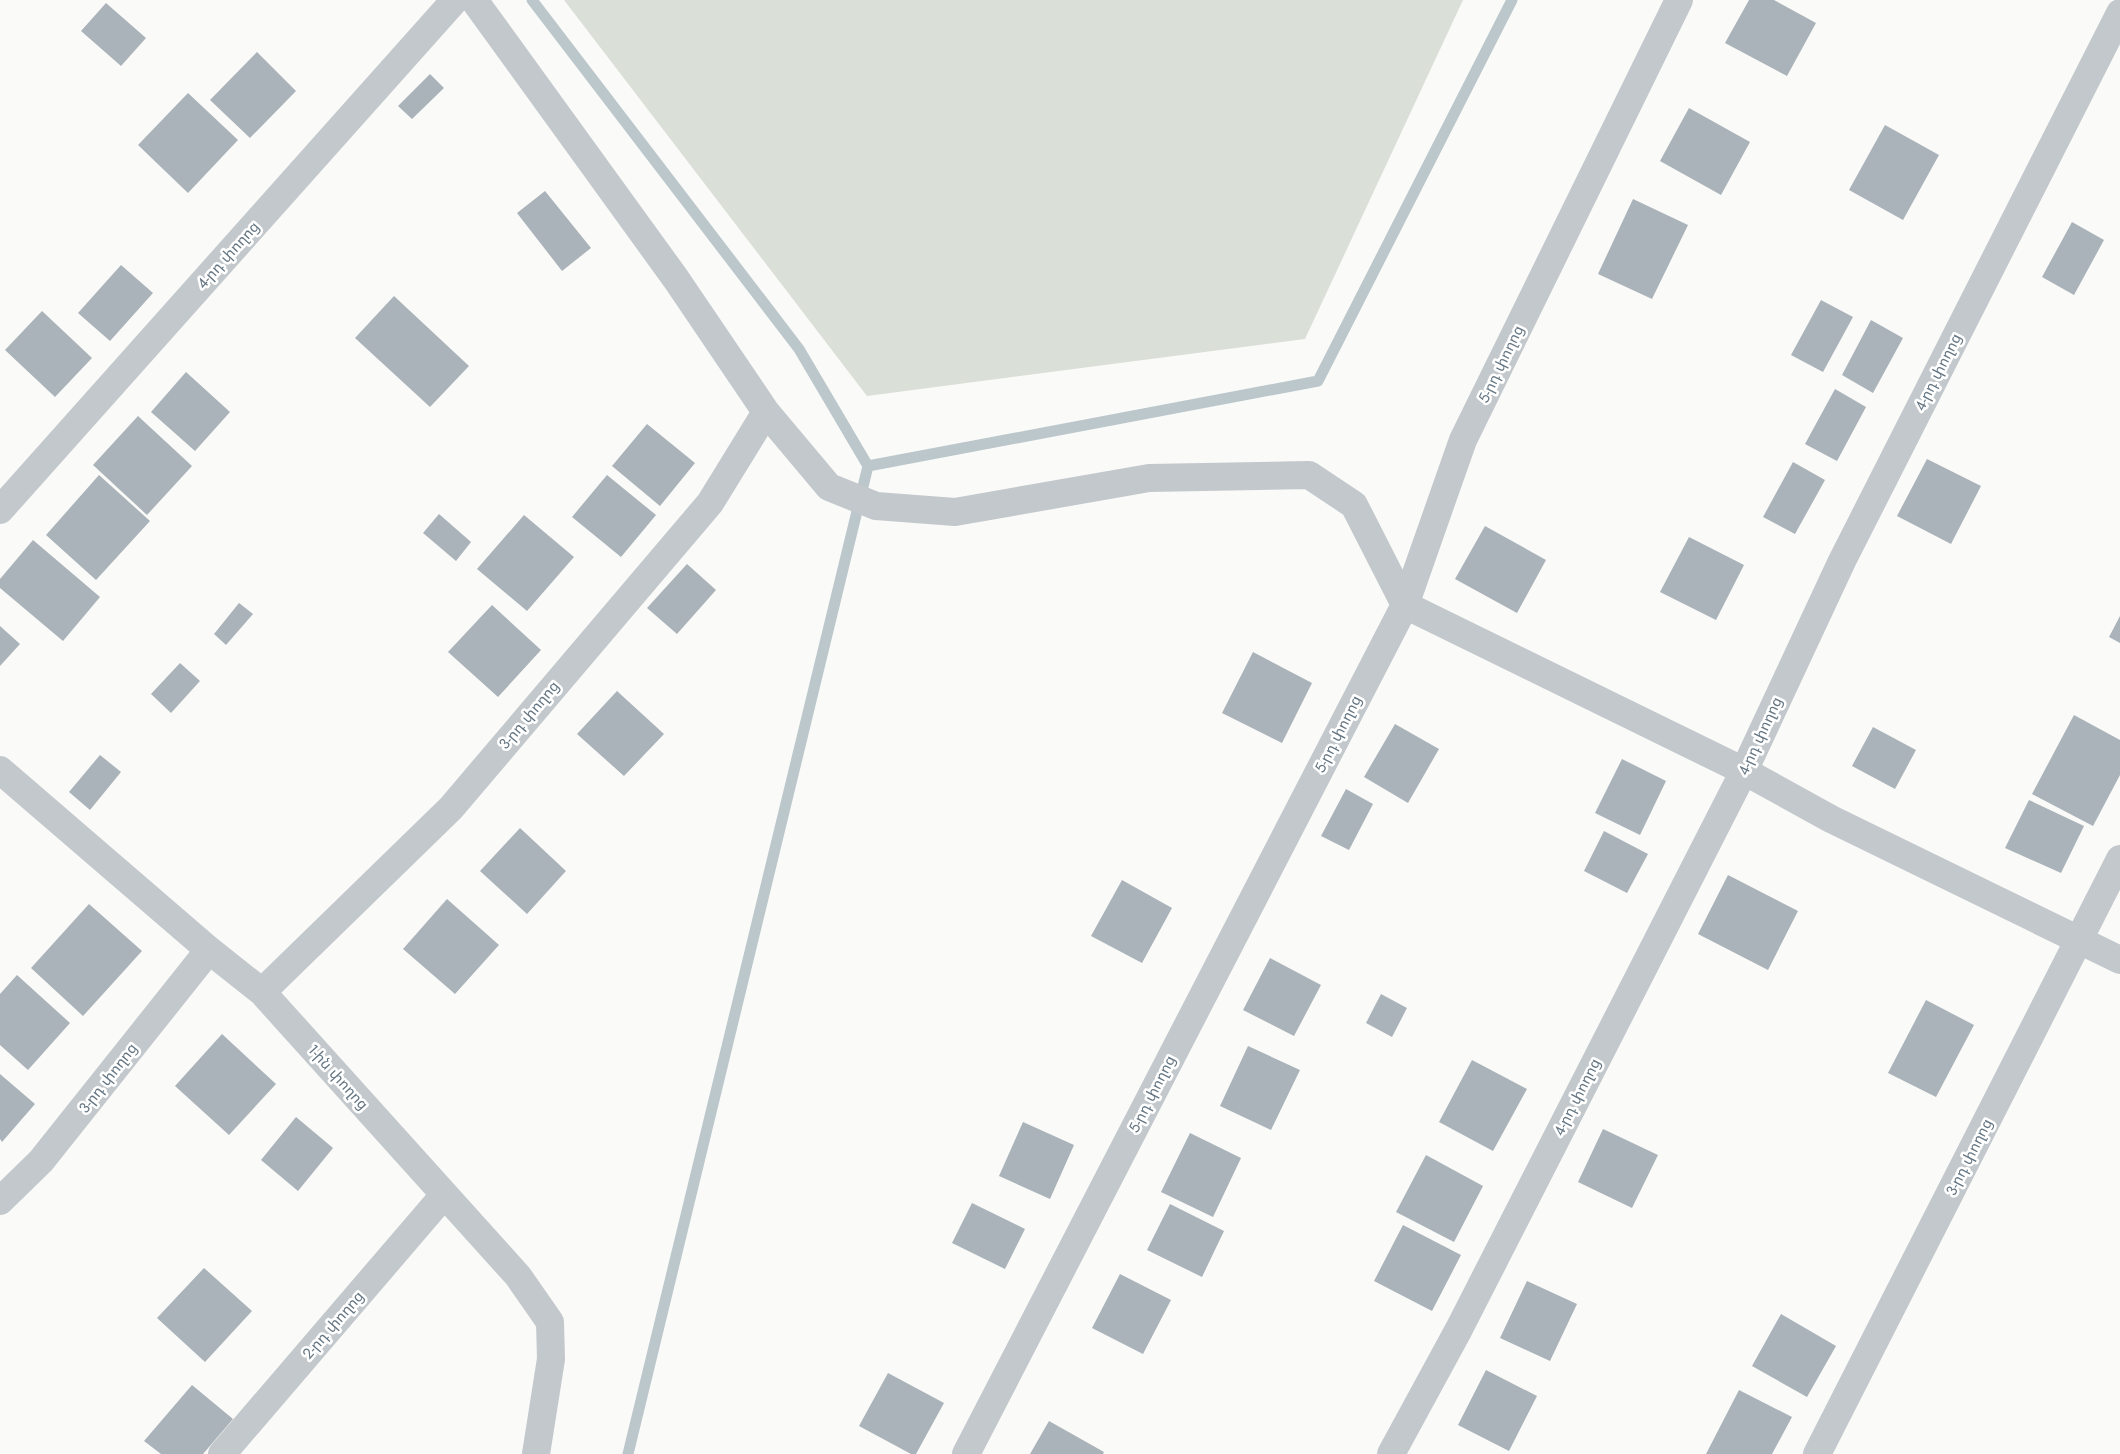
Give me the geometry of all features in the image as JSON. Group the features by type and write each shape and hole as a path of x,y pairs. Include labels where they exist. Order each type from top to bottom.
{"street":[{"name":"4-րդ փողոց","path":"0,510 455,0"},
{"path":"474,0 676,279 766,412 829,487 876,506 955,512 1149,478 1309,475 1354,506 1406,605 1744,771 1831,818 2120,960"},
{"name":"5-րդ փողոց","path":"966,1454 1406,605 1463,440 1679,0"},
{"name":"4-րդ փողոց","path":"1391,1454 1459,1329 1744,771 1842,560 2120,13"},
{"name":"3-րդ փողոց","path":"262,992 451,808 710,503 766,412"},
{"name":"1-ին փողոց","path":"0,770 209,950 262,992 518,1276 550,1322 551,1359 536,1454"},
{"name":"3-րդ փողոց","path":"1817,1454 2120,859"},
{"name":"3-րդ փողոց","path":"0,1201 42,1161 209,950"},
{"name":"2-րդ փողոց","path":"222,1454 444,1195"}],"shaded area":[{"path":"564,0 1463,0 1305,339 867,396"}],"building":[{"path":"1749,0 1774,0 1816,23 1787,76 1725,43"},
{"path":"106,3 146,38 121,66 81,31"},
{"path":"257,52 296,91 250,138 210,100"},
{"path":"430,74 444,88 412,119 398,106"},
{"path":"188,93 238,140 188,193 138,145"},
{"path":"1689,108 1750,142 1721,195 1660,161"},
{"path":"1885,125 1939,155 1903,220 1849,190"},
{"path":"545,191 591,248 562,271 517,213"},
{"path":"1633,199 1688,225 1652,299 1598,274"},
{"path":"2072,222 2104,240 2074,295 2042,277"},
{"path":"121,265 153,293 110,341 78,313"},
{"path":"394,296 469,366 430,407 355,338"},
{"path":"1821,300 1853,317 1823,372 1791,355"},
{"path":"42,311 92,358 55,397 5,350"},
{"path":"1871,320 1903,338 1873,393 1842,375"},
{"path":"186,372 230,412 195,451 151,412"},
{"path":"1835,389 1866,407 1837,461 1805,444"},
{"path":"138,416 192,466 147,515 93,465"},
{"path":"647,424 695,463 660,506 612,466"},
{"path":"1927,459 1981,486 1951,544 1897,516"},
{"path":"1793,462 1825,480 1795,534 1763,517"},
{"path":"99,475 150,521 96,580 46,535"},
{"path":"607,475 656,515 621,557 572,517"},
{"path":"439,514 471,542 456,561 423,533"},
{"path":"524,515 574,557 527,611 477,569"},
{"path":"1485,526 1546,560 1517,613 1455,579"},
{"path":"1689,537 1744,565 1716,620 1660,592"},
{"path":"33,540 100,597 63,641 0,588 0,579"},
{"path":"687,564 716,590 677,634 647,608"},
{"path":"239,603 253,614 226,645 214,634"},
{"path":"492,605 541,650 498,697 448,652"},
{"path":"2120,616 2120,643 2109,637"},
{"path":"0,626 20,644 0,666"},
{"path":"1253,652 1312,683 1282,743 1222,713"},
{"path":"180,663 200,681 171,713 151,694"},
{"path":"617,691 664,734 624,776 577,734"},
{"path":"2074,715 2120,740 2120,775 2093,826 2032,794"},
{"path":"1395,724 1439,749 1408,803 1364,777"},
{"path":"1873,727 1916,750 1895,789 1852,766"},
{"path":"100,755 121,772 90,810 69,792"},
{"path":"1622,759 1666,781 1640,835 1595,813"},
{"path":"1346,789 1373,804 1349,850 1321,836"},
{"path":"2029,800 2084,826 2061,873 2005,848"},
{"path":"520,828 566,871 527,914 480,871"},
{"path":"1604,831 1648,854 1627,893 1584,871"},
{"path":"1728,875 1798,911 1768,970 1698,934"},
{"path":"1122,880 1172,908 1142,963 1091,936"},
{"path":"447,899 499,945 455,994 403,949"},
{"path":"89,904 142,951 83,1016 31,968"},
{"path":"1270,958 1321,985 1294,1036 1243,1010"},
{"path":"17,975 70,1023 28,1070 0,1045 0,994"},
{"path":"1381,994 1407,1008 1392,1037 1366,1023"},
{"path":"1926,1000 1974,1025 1936,1097 1888,1073"},
{"path":"222,1034 276,1084 229,1135 175,1086"},
{"path":"1248,1046 1300,1070 1271,1130 1220,1106"},
{"path":"1472,1060 1527,1089 1493,1151 1439,1122"},
{"path":"0,1074 35,1104 2,1142 0,1139"},
{"path":"296,1117 333,1148 298,1191 261,1160"},
{"path":"1023,1122 1074,1145 1050,1199 999,1176"},
{"path":"1603,1129 1658,1155 1632,1208 1578,1182"},
{"path":"1190,1133 1241,1158 1213,1217 1161,1192"},
{"path":"1426,1155 1483,1186 1454,1242 1396,1212"},
{"path":"972,1203 1025,1229 1005,1269 952,1243"},
{"path":"1170,1204 1224,1231 1202,1277 1147,1250"},
{"path":"1403,1225 1461,1255 1432,1311 1374,1281"},
{"path":"204,1268 252,1311 205,1362 157,1318"},
{"path":"1120,1274 1171,1300 1143,1354 1092,1328"},
{"path":"1527,1281 1577,1304 1550,1361 1500,1338"},
{"path":"1781,1314 1836,1346 1807,1397 1752,1366"},
{"path":"1486,1370 1537,1396 1509,1451 1458,1425"},
{"path":"888,1373 944,1403 916,1454 911,1454 859,1426"},
{"path":"192,1385 233,1419 203,1454 161,1454 144,1441"},
{"path":"1739,1390 1792,1417 1772,1454 1706,1454"},
{"path":"1049,1421 1104,1452 1103,1454 1030,1454"}],"waterway":[{"path":"532,0 799,349 868,466 628,1454"},
{"path":"868,466 1318,381 1512,0"}]}
